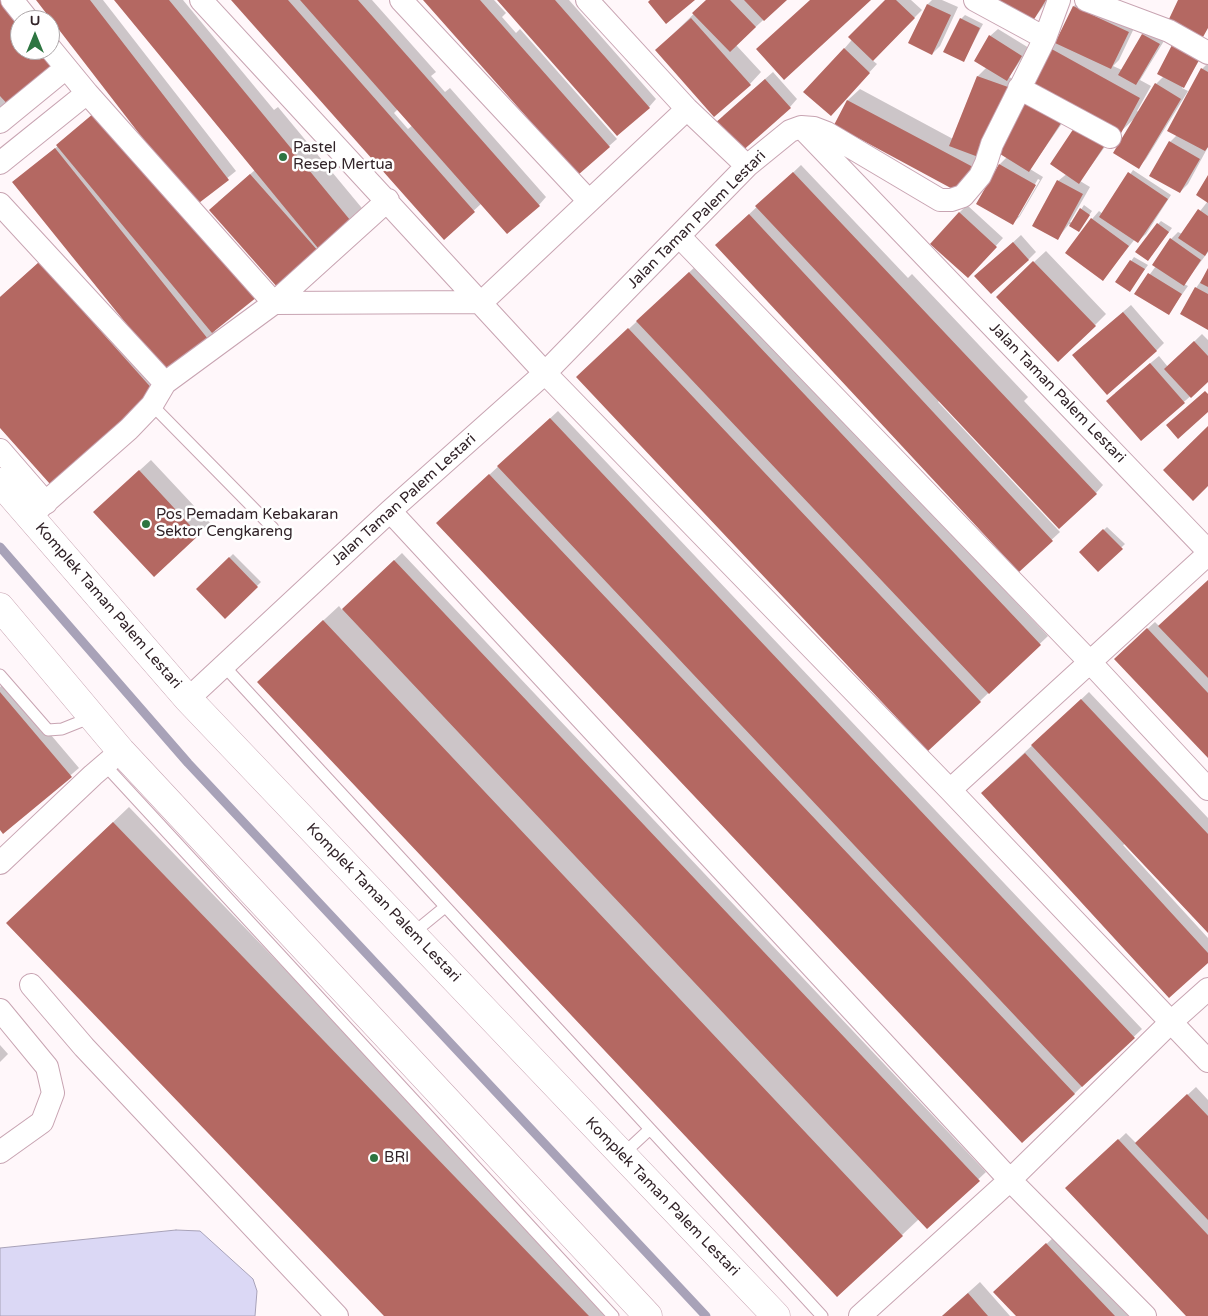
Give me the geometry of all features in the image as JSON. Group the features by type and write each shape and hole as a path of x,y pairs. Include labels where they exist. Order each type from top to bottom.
{"street":[{"path":"12,0 20,10"},
{"path":"200,0 388,200 545,372 950,790 1208,1061"},
{"path":"401,0 588,200"},
{"path":"587,0 687,109 747,166"},
{"path":"975,0 1045,38"},
{"path":"801,128 814,128 827,133 940,200 951,200 963,196 980,176 1019,88 1045,38 1059,0"},
{"path":"1086,0 1169,31 1208,53"},
{"path":"60,60 274,302 482,302 588,200 687,109"},
{"path":"0,122 66,68"},
{"path":"1019,88 1110,137"},
{"path":"0,163 87,93"},
{"name":"Jalan Taman Palem Lestari","path":"188,699 390,511 545,372 747,166 790,131 801,128 1208,552"},
{"path":"0,450 38,509 129,429 152,405 165,383 274,302 388,200"},
{"path":"0,204 165,383"},
{"path":"679,236 1089,661 1208,789"},
{"name":"Komplek Taman Palem Lestari","path":"0,482 38,509 188,699 776,1316"},
{"path":"390,511 1010,1180 1145,1316"},
{"path":"950,790 1208,552"},
{"path":"0,608 94,716 113,757 274,931 648,1316"},
{"path":"0,863 113,757"},
{"path":"31,985 84,1047 337,1316"},
{"path":"860,1316 1010,1180 1170,1022 1208,989"},
{"path":"0,1010 46,1066 53,1093 42,1122 0,1152"}],"lane":[{"path":"152,405 273,528"},
{"path":"224,666 822,1316"},
{"path":"0,675 48,730 62,729 94,716"},
{"path":"412,934 445,907"},
{"path":"274,931 613,1316"},
{"path":"622,1155 650,1129"}],"shaded area":[{"path":"176,1230 200,1231 253,1279 257,1291 255,1316 0,1316 0,1248"}],"building":[{"path":"0,0 7,0 14,10 10,10 10,60 56,60 61,66 11,108 0,96"},
{"path":"36,0 90,0 229,180 195,206 60,31 60,10 44,10"},
{"path":"114,0 169,0 355,226 322,253"},
{"path":"231,0 288,0 475,212 444,240"},
{"path":"300,0 358,0 540,206 507,234"},
{"path":"423,0 480,0 610,147 578,175"},
{"path":"497,0 555,0 650,108 617,136"},
{"path":"650,0 695,0 666,24 648,2"},
{"path":"706,0 730,0 756,27 730,52 692,13"},
{"path":"744,0 787,0 764,21"},
{"path":"810,0 871,0 784,80 756,49"},
{"path":"885,0 896,0 915,18 873,61 848,37"},
{"path":"997,0 1046,0 1033,21"},
{"path":"1178,0 1208,0 1208,28 1203,37 1169,19"},
{"path":"927,4 951,15 932,55 908,43"},
{"path":"1073,6 1129,32 1111,69 1055,43"},
{"path":"691,18 751,85 714,117 655,50"},
{"path":"960,18 980,28 964,62 943,52"},
{"path":"1142,34 1160,44 1136,85 1118,75"},
{"path":"989,35 1022,56 1007,81 974,61"},
{"path":"1172,45 1199,60 1184,88 1157,74"},
{"path":"1048,47 1140,98 1120,135 1028,84"},
{"path":"844,48 870,73 831,116 803,92"},
{"path":"1201,68 1208,72 1208,147 1205,151 1167,131"},
{"path":"977,76 1008,87 981,158 949,146"},
{"path":"765,79 791,108 740,153 714,124"},
{"path":"1155,83 1181,99 1139,169 1113,153"},
{"path":"1027,96 1063,120 1029,172 992,149"},
{"path":"847,100 973,167 960,193 834,125"},
{"path":"100,108 257,297 212,333 56,145"},
{"path":"1076,125 1105,145 1079,184 1050,164"},
{"path":"1169,141 1200,159 1180,193 1149,176"},
{"path":"55,148 212,344 170,378 12,182"},
{"path":"999,164 1036,185 1013,225 976,204"},
{"path":"793,172 1097,494 1059,529 755,206"},
{"path":"1128,172 1168,199 1138,243 1099,217"},
{"path":"250,174 319,252 278,288 209,210"},
{"path":"1208,175 1208,203 1196,195"},
{"path":"1057,180 1083,194 1058,240 1032,226"},
{"path":"1080,208 1090,215 1079,232 1069,226"},
{"path":"1198,209 1208,216 1208,251 1205,256 1178,238"},
{"path":"959,212 997,247 968,278 930,244"},
{"path":"749,214 1053,541 1019,572 715,245"},
{"path":"1091,218 1129,246 1103,281 1065,253"},
{"path":"1157,223 1169,232 1148,261 1135,252"},
{"path":"1170,238 1201,260 1184,286 1152,265"},
{"path":"1013,242 1029,260 991,294 974,276"},
{"path":"1130,260 1145,269 1130,292 1115,282"},
{"path":"1033,261 1096,326 1058,362 996,297"},
{"path":"39,262 155,392 50,484 0,428 0,297"},
{"path":"1208,268 1208,287 1200,283"},
{"path":"689,272 1041,645 989,694 636,321"},
{"path":"1148,273 1182,294 1169,315 1134,294"},
{"path":"1195,287 1208,294 1208,330 1180,314"},
{"path":"1123,312 1157,351 1107,395 1072,355"},
{"path":"628,328 981,702 928,751 576,377"},
{"path":"1194,341 1208,356 1208,382 1191,398 1164,369"},
{"path":"1150,363 1185,403 1141,441 1106,401"},
{"path":"1205,391 1208,394 1208,412 1178,439 1166,425"},
{"path":"550,418 1135,1038 1082,1087 497,466"},
{"path":"1208,426 1208,486 1193,501 1163,470"},
{"name":"Pos Pemadam Kebakaran Sektor Cengkareng","path":"139,470 199,535 154,577 93,512"},
{"path":"489,474 1075,1094 1022,1143 436,523"},
{"path":"1103,529 1123,549 1098,572 1079,552"},
{"path":"229,557 258,587 225,619 196,589"},
{"path":"394,560 980,1181 927,1229 342,609"},
{"path":"1208,580 1208,678 1158,626"},
{"path":"323,620 903,1236 837,1297 257,682"},
{"path":"1147,628 1208,693 1208,758 1114,659"},
{"path":"0,692 72,777 3,834 0,830"},
{"path":"1081,699 1208,834 1208,933 1031,745"},
{"path":"1025,753 1208,953 1208,963 1169,998 981,793"},
{"path":"113,822 589,1316 384,1316 6,923"},
{"path":"1187,1094 1208,1116 1208,1220 1135,1143"},
{"path":"1118,1139 1208,1235 1208,1316 1186,1316 1065,1188"},
{"path":"1046,1243 1115,1316 1016,1316 993,1292"},
{"path":"968,1293 988,1316 942,1316"}],"waterway":[{"path":"0,547 188,763 706,1316"}],"place":[{"name":"Pastel Resep Mertua","path":"283,157"},
{"name":"Pos Pemadam Kebakaran Sektor Cengkareng","path":"146,524"},
{"name":"BRI","path":"374,1158"}]}
